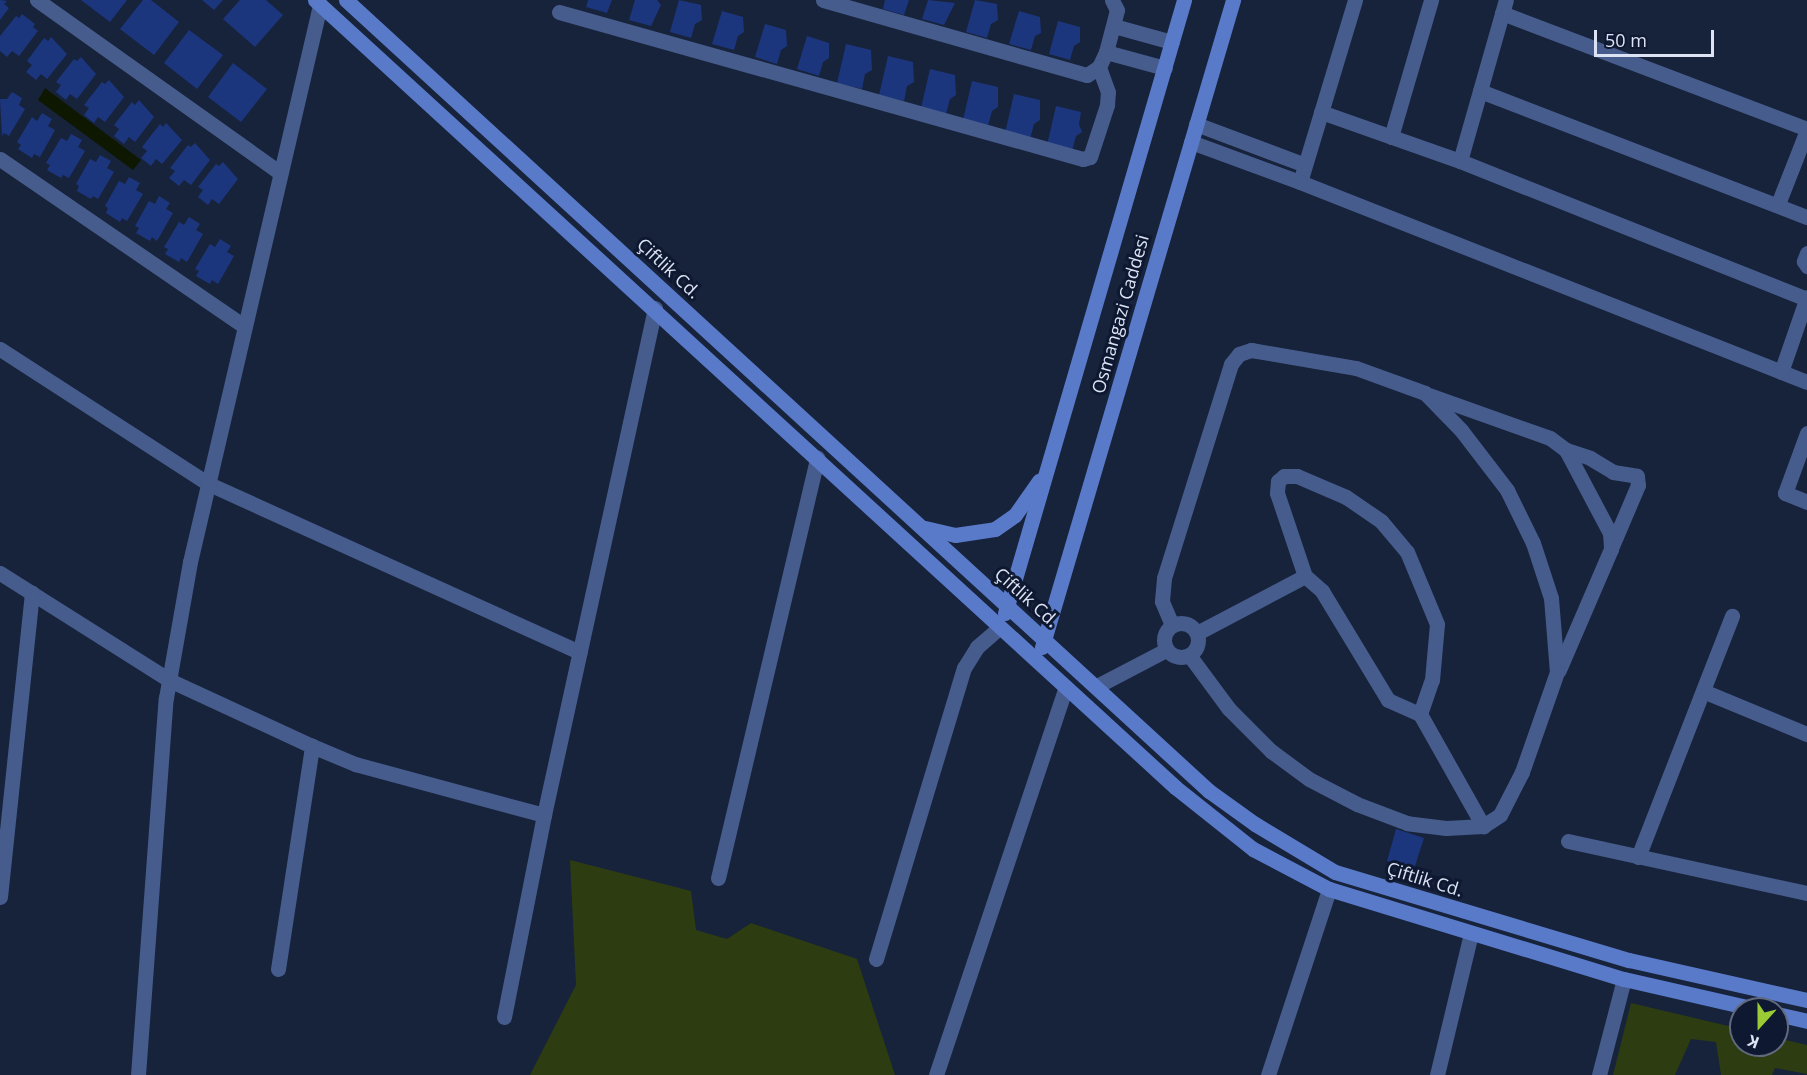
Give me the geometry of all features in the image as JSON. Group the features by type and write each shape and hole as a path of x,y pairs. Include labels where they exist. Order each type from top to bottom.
{"street":[{"path":"37,0 279,172"},
{"name":"Çiftlik Cd.","path":"346,0 1209,790 1297,852 1335,872 1629,960 1807,1000"},
{"path":"823,0 1087,75 1099,67 1106,51 1117,10 1112,0"},
{"name":"Osmangazi Caddesi","path":"1000,627 1184,0"},
{"name":"Osmangazi Caddesi","path":"1038,662 1233,0"},
{"path":"1300,182 1355,0"},
{"path":"1391,137 1431,0"},
{"path":"138,1075 169,680 190,562 210,484 318,2 1216,823 1283,868 1329,889 1624,979 1729,1003"},
{"path":"1460,161 1504,7 1807,130 1778,204"},
{"path":"559,12 1083,159 1090,157 1107,105 1108,92 1099,67"},
{"path":"1114,26 1173,42"},
{"path":"1106,51 1165,68"},
{"path":"1480,92 1807,217"},
{"path":"1320,112 1460,161 1807,298 1781,372"},
{"path":"1196,124 1305,165"},
{"path":"1191,142 1300,182 1807,382"},
{"path":"0,159 244,326"},
{"path":"1807,254 1804,261 1807,266"},
{"path":"504,1017 544,815 655,308"},
{"path":"0,349 210,484 580,652"},
{"path":"1172,625 1162,601 1164,578 1232,364 1239,354 1251,350 1356,368 1550,438 1566,450 1590,458 1612,472 1637,476 1638,485 1557,672 1522,772 1500,814 1483,826 1446,828 1407,823 1357,804 1309,778 1271,751 1229,709 1189,655"},
{"path":"1425,393 1461,430 1507,490 1533,543 1551,598 1557,672"},
{"path":"1807,433 1785,493 1807,502"},
{"path":"1566,450 1610,533 1611,549"},
{"path":"718,878 818,458"},
{"path":"921,526 955,536 995,529 1023,506 1050,463"},
{"path":"1420,714 1432,680 1437,624 1407,552 1381,521 1346,497 1297,476 1284,476 1278,481 1277,493 1305,576 1322,591 1388,700 1420,714 1483,826"},
{"path":"0,573 169,680 312,746 356,764 544,815"},
{"path":"1197,633 1305,576"},
{"path":"0,897 32,593"},
{"path":"1638,857 1732,616"},
{"path":"1166,650 1165,633 1172,625 1184,623 1197,633"},
{"path":"876,959 964,668 977,647 1000,627"},
{"path":"1166,650 1175,656 1189,655 1197,644 1197,633"},
{"path":"1097,686 1166,650"},
{"path":"940,1074 1066,687"},
{"path":"1703,691 1807,734"},
{"path":"278,969 312,746"},
{"path":"1568,842 1807,893"},
{"path":"1771,885 1807,881"},
{"path":"1268,1075 1329,889"},
{"path":"1437,1075 1471,933"},
{"path":"1599,1075 1624,979"},
{"path":"1789,1017 1807,1021"}],"green space":[{"path":"570,860 691,891 696,930 727,939 751,923 857,959 895,1075 530,1075 576,985"},
{"path":"1631,1003 1729,1026 1729,1057 1789,1057 1789,1041 1807,1045 1807,1074 1775,1068 1772,1075 1721,1075 1716,1042 1691,1039 1675,1075 1613,1075"}],"shaded area":[{"path":"45,88 141,160 133,170 38,100"}],"building":[{"path":"0,0 7,1 4,4 9,8 0,20"},
{"path":"81,0 127,0 110,22"},
{"path":"143,0 151,0 179,22 154,55 120,29"},
{"path":"202,0 223,0 214,10"},
{"path":"240,0 266,0 283,15 255,47 223,19"},
{"path":"588,0 612,0 607,13 586,7"},
{"path":"635,0 657,0 661,5 651,26 629,20"},
{"path":"679,0 701,5 702,20 695,24 691,38 670,32"},
{"path":"885,0 909,0 904,15 883,9"},
{"path":"928,0 955,3 944,25 922,19"},
{"path":"975,0 997,4 998,20 991,24 987,38 966,32"},
{"path":"722,11 743,17 744,32 738,36 734,50 712,44"},
{"path":"1019,11 1040,17 1041,33 1035,36 1031,50 1009,44"},
{"path":"22,14 35,24 33,27 38,31 19,56 12,51 7,57 0,51 0,36 16,16 19,18"},
{"path":"1058,21 1080,27 1080,42 1074,46 1070,60 1049,54"},
{"path":"765,24 786,30 787,46 781,50 777,64 755,57"},
{"path":"189,30 223,55 197,89 164,63"},
{"path":"807,36 829,43 829,58 823,62 819,76 797,69"},
{"path":"51,37 67,54 47,79 41,74 36,80 26,72 32,65 27,61 44,38 48,41"},
{"path":"846,44 871,50 872,70 865,74 862,89 837,83"},
{"path":"888,56 913,62 914,82 907,86 904,101 879,95"},
{"path":"81,57 96,74 77,99 70,94 66,100 56,92 61,85 56,82 74,59 77,61"},
{"path":"233,63 267,89 241,122 208,97"},
{"path":"930,69 955,75 956,95 950,99 946,114 921,108"},
{"path":"109,80 124,97 105,122 98,117 94,123 84,115 89,108 84,105 102,82 105,84"},
{"path":"972,81 998,87 998,107 992,111 988,126 963,120"},
{"path":"12,92 22,98 19,105 25,109 9,136 4,133 2,136 0,99 7,99"},
{"path":"1014,94 1040,100 1040,120 1034,124 1030,139 1005,133"},
{"path":"139,100 154,117 135,142 129,137 124,144 114,136 119,129 114,125 132,102 135,105"},
{"path":"1056,106 1081,112 1079,124 1082,132 1076,136 1072,151 1047,145"},
{"path":"42,113 52,119 48,126 55,130 40,157 34,154 32,158 18,149 21,145 17,142 32,117 37,121"},
{"path":"166,123 182,140 162,164 156,159 151,166 141,158 147,151 142,147 160,124 163,127"},
{"path":"71,134 82,140 78,147 85,151 69,178 63,175 61,178 47,170 50,165 46,163 61,138 67,141"},
{"path":"195,143 210,160 191,185 184,180 179,186 169,178 175,171 170,168 188,145 191,147"},
{"path":"100,155 111,161 107,168 114,172 98,199 93,196 91,199 77,191 79,186 76,184 90,159 96,162"},
{"path":"223,162 238,179 219,204 212,199 208,205 198,197 203,190 198,187 216,164 219,166"},
{"path":"129,177 140,183 136,190 143,194 127,221 122,218 120,222 106,213 108,208 105,206 119,181 125,184"},
{"path":"159,196 170,203 166,209 173,213 157,241 152,237 150,241 136,233 139,228 135,226 149,201 155,204"},
{"path":"189,217 200,224 196,230 203,234 187,262 181,258 179,262 165,254 168,249 164,247 179,222 184,225"},
{"path":"220,239 231,246 227,252 234,256 218,284 212,280 210,284 196,276 199,271 195,269 210,244 215,247"},
{"path":"1396,829 1424,838 1414,869 1387,861"}]}
